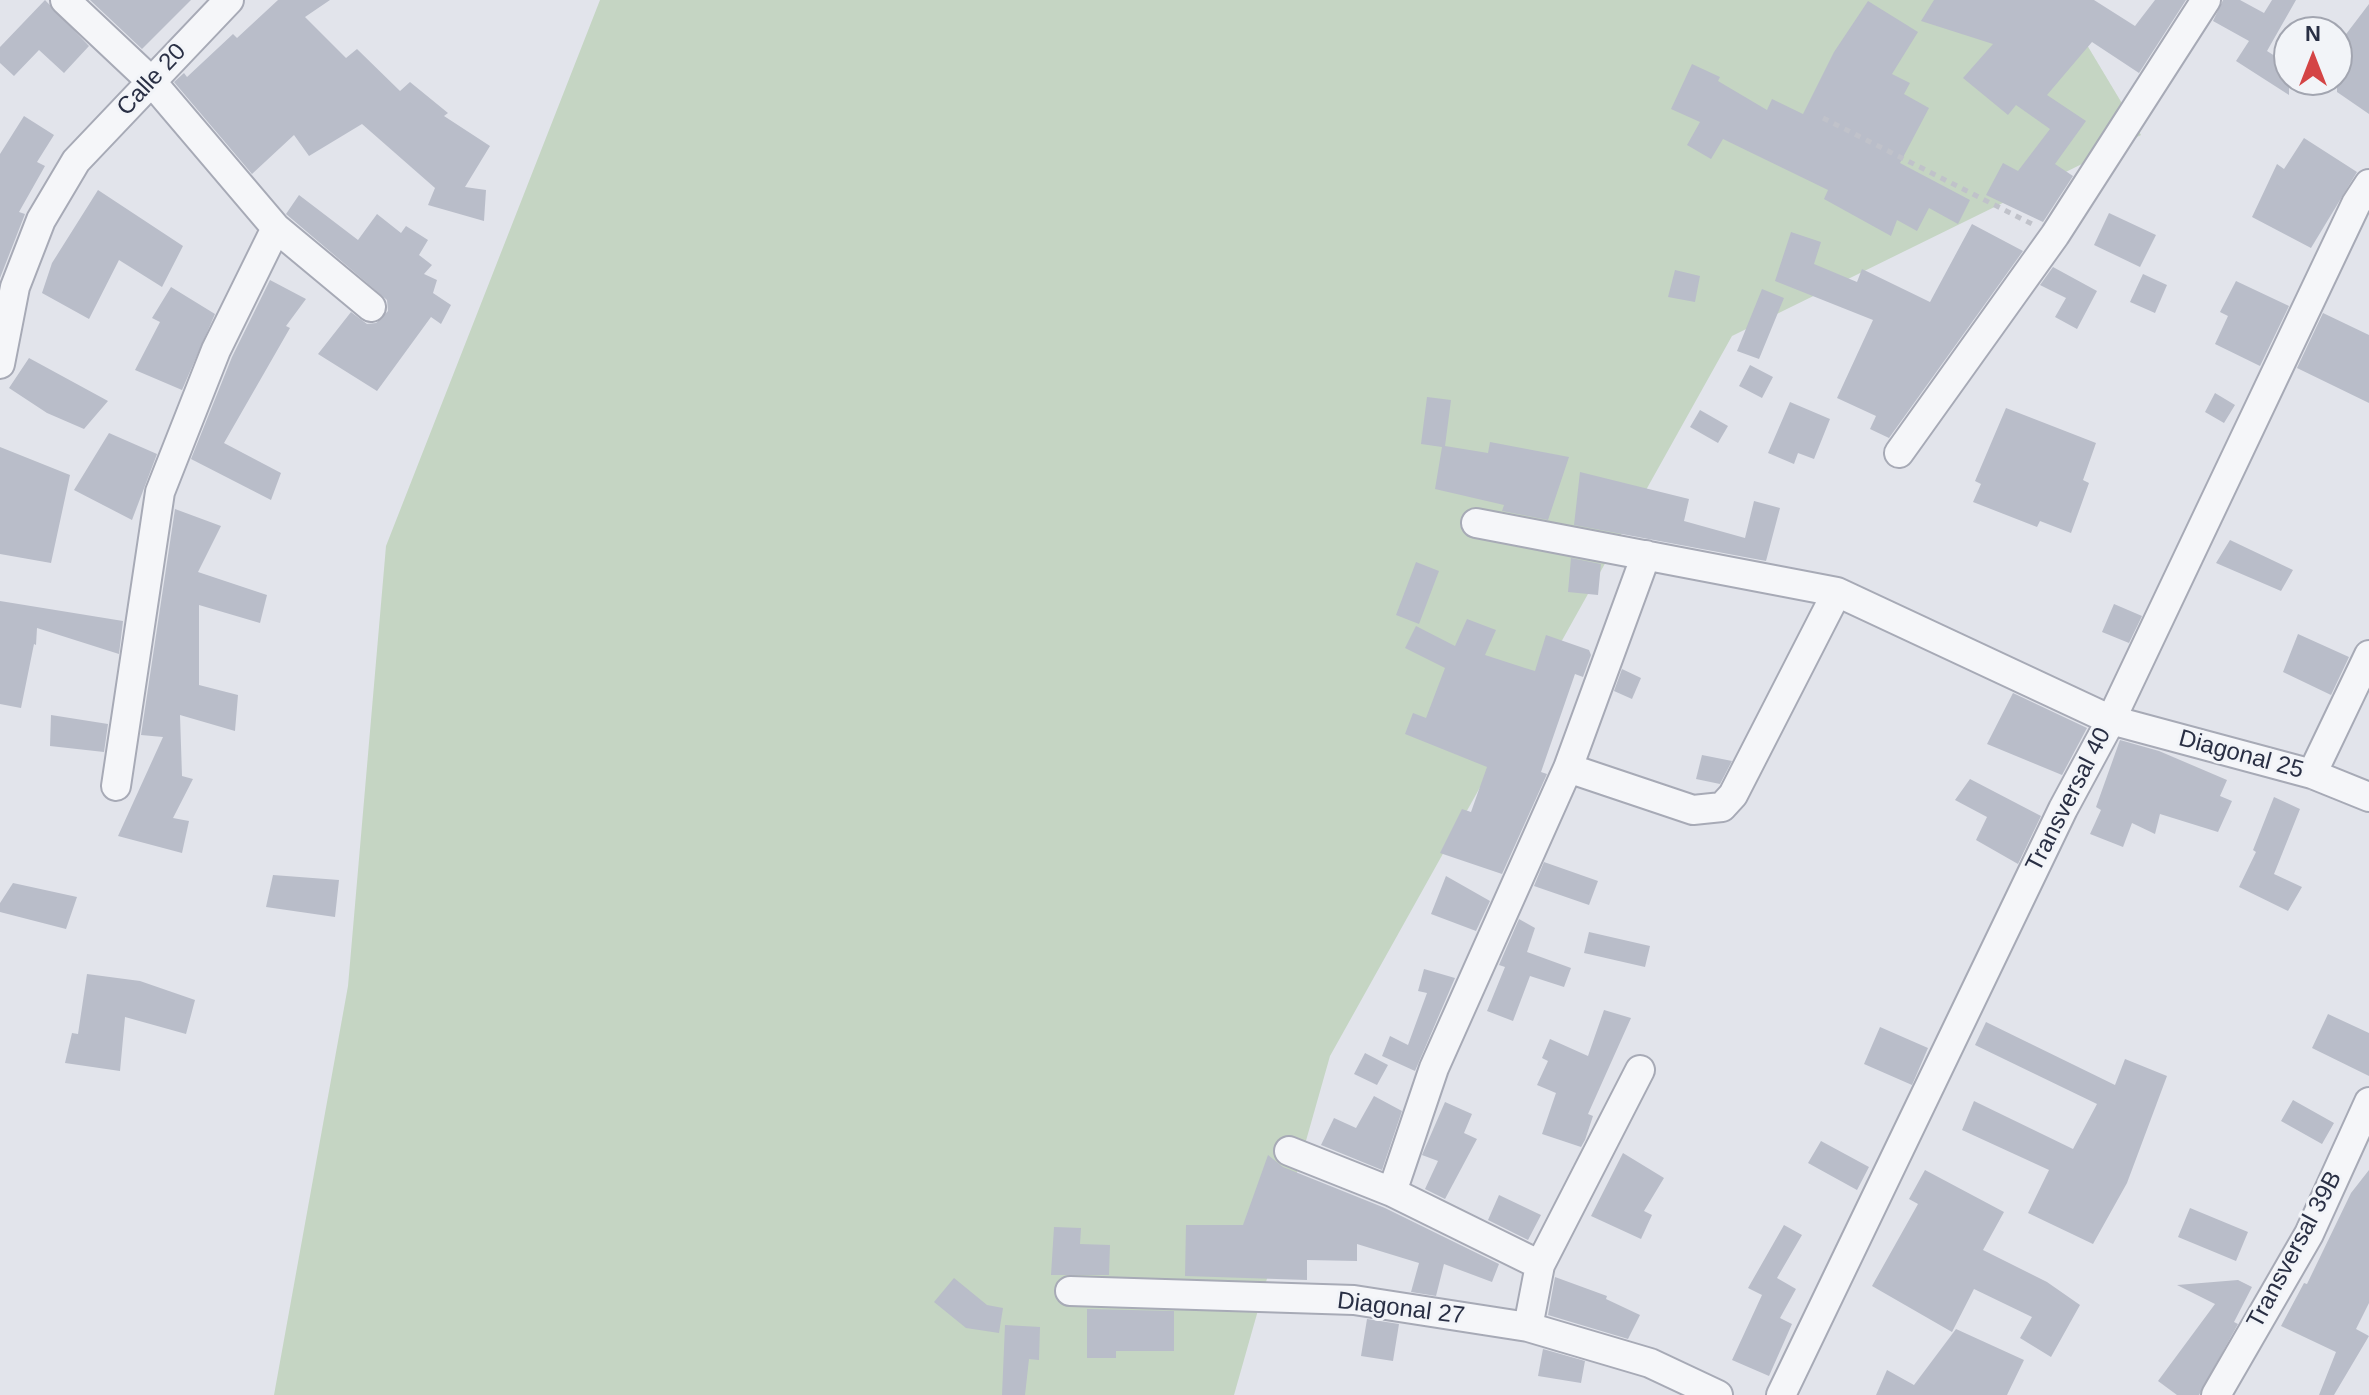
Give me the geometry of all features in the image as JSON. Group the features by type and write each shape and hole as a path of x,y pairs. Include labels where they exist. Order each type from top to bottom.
{"street":[{"path":"65,0 151,81 276,228 371,307"},
{"name":"Calle 20","path":"0,364 20,274 41,220 76,161 229,0"},
{"path":"1899,453 2055,235 2206,0"},
{"name":"Transversal 40","path":"1781,1395 2063,809 2111,720 2365,200"},
{"path":"116,786 160,492 216,350 276,228"},
{"name":"Diagonal 25","path":"1476,523 1837,592 2111,720 2312,774 2369,797"},
{"path":"1392,1192 1434,1068 1568,768 1646,555"},
{"path":"1568,768 1693,810 1722,807 1733,795 1837,592"},
{"path":"2312,774 2369,655"},
{"path":"1528,1327 1540,1265 1640,1070"},
{"name":"Transversal 39B","path":"2216,1395 2309,1234 2369,1102"},
{"path":"1289,1151 1392,1192 1540,1265"},
{"name":"Diagonal 27","path":"1070,1291 1354,1300 1528,1327 1650,1363 1718,1395"}],"path":[{"path":"1823,118 2055,235"}],"green space":[{"path":"600,0 2047,0 2078,30 2141,135 1732,336 1330,1056 1234,1395 274,1395 348,986 386,546"}],"building":[{"path":"45,0 89,46 64,73 39,50 14,76 0,63 0,47"},
{"path":"90,0 191,0 142,49"},
{"path":"278,0 330,0 305,17 346,58 357,49 400,91 410,82 448,113 444,116 490,146 465,187 486,190 484,221 428,205 435,188 362,124 309,156 294,135 252,174 174,82 184,73 187,77 233,34 237,38"},
{"path":"1934,0 2094,0 2135,26 2155,0 2186,0 2139,73 2092,42 2047,95 2086,121 2055,164 2073,176 2043,222 1986,195 2003,163 2018,171 2050,129 2016,105 2008,115 1963,78 1993,44 1921,21"},
{"path":"2223,0 2240,0 2264,13 2272,0 2296,0 2287,16 2273,16 2273,40 2267,51 2273,55 2273,85 2236,61 2249,41 2213,21"},
{"path":"1868,1 1918,32 1892,74 1910,83 1904,94 1929,108 1900,163 1970,200 1958,224 1929,208 1917,231 1897,220 1891,236 1824,199 1828,190 1723,139 1711,159 1687,145 1700,122 1671,109 1692,64 1720,77 1718,81 1767,110 1772,99 1803,114 1834,52"},
{"path":"2369,4 2369,114 2343,96 2353,96 2353,25"},
{"path":"24,116 54,135 37,162 45,166 19,212 25,214 0,278 0,154"},
{"path":"2304,138 2357,172 2311,248 2252,217 2277,164 2284,169"},
{"path":"98,190 183,246 162,287 119,260 89,319 42,293 52,263"},
{"path":"299,195 358,240 377,214 401,233 406,226 428,240 419,255 432,265 424,274 437,280 433,293 451,305 441,324 431,317 377,391 318,354 351,312 367,324 376,323 388,311 387,300 286,214"},
{"path":"2109,213 2156,235 2140,267 2094,245"},
{"path":"1972,224 2023,251 1889,438 1870,429 1876,416 1837,398 1873,320 1775,281 1791,232 1821,242 1814,264 1857,282 1862,269 1930,302"},
{"path":"2053,267 2097,291 2077,329 2055,317 2066,298 2040,285"},
{"path":"1675,270 1700,276 1695,302 1668,297"},
{"path":"2143,274 2167,285 2155,313 2130,302"},
{"path":"270,280 306,299 286,326 290,328 224,443 281,473 271,500 191,459 232,357"},
{"path":"2236,281 2289,306 2260,366 2215,344 2228,316 2220,312"},
{"path":"171,287 215,314 182,390 135,370 160,322 152,318"},
{"path":"1762,289 1784,298 1759,359 1737,351"},
{"path":"2323,313 2369,335 2369,403 2297,368"},
{"path":"29,358 108,401 84,429 47,413 9,388"},
{"path":"1750,365 1773,377 1762,398 1739,386"},
{"path":"2215,393 2235,405 2224,423 2205,412"},
{"path":"1427,397 1451,400 1445,446 1488,453 1490,442 1569,457 1548,520 1502,511 1504,505 1435,489 1442,447 1421,444"},
{"path":"1790,402 1830,419 1814,459 1798,453 1794,464 1768,453"},
{"path":"2006,408 2096,443 2083,480 2089,483 2071,533 2040,521 2037,527 1973,502 1981,484 1975,481"},
{"path":"1700,410 1728,426 1718,443 1690,427"},
{"path":"109,433 157,454 132,520 74,490"},
{"path":"0,447 70,475 51,563 0,554"},
{"path":"1580,472 1689,499 1684,521 1745,538 1754,501 1780,508 1766,561 1574,525"},
{"path":"175,509 221,526 198,572 267,595 260,623 199,605 199,685 238,695 235,731 180,715 182,776 193,779 173,818 189,821 182,853 118,836 163,737 141,735"},
{"path":"2230,540 2293,570 2281,591 2216,563"},
{"path":"1571,558 1601,564 1598,595 1568,592"},
{"path":"1416,562 1439,571 1419,624 1396,615"},
{"path":"0,601 123,621 119,654 37,628 21,708 0,704"},
{"path":"2114,604 2142,616 2129,643 2102,632"},
{"path":"1467,619 1496,630 1485,655 1535,671 1546,635 1589,650 1591,655 1583,677 1575,674 1541,772 1547,774 1502,874 1440,853 1462,809 1471,812 1487,767 1405,734 1413,713 1426,718 1445,668 1405,648 1416,626 1455,646"},
{"path":"2298,634 2349,657 2331,695 2283,672"},
{"path":"1622,669 1641,678 1632,699 1614,691"},
{"path":"2013,693 2087,728 2062,775 1987,744"},
{"path":"51,715 108,724 104,752 50,746"},
{"path":"2120,740 2159,751 2227,780 2220,796 2232,801 2218,832 2160,814 2155,834 2132,823 2123,847 2090,834 2101,810 2096,807"},
{"path":"1702,755 1732,761 1720,784 1696,779"},
{"path":"1970,779 2041,816 2018,864 1976,840 1987,817 1955,800"},
{"path":"2274,797 2300,809 2274,874 2302,887 2288,911 2239,887 2256,852 2253,850"},
{"path":"1544,862 1598,881 1589,905 1534,886"},
{"path":"273,875 339,880 335,917 266,907"},
{"path":"1446,876 1490,901 1476,931 1431,914"},
{"path":"13,883 77,897 66,929 0,912 0,903"},
{"path":"1519,919 1535,928 1527,952 1571,968 1564,987 1530,976 1513,1021 1487,1011 1505,967 1499,965"},
{"path":"1589,932 1650,946 1645,967 1584,953"},
{"path":"1424,969 1455,978 1415,1071 1382,1056 1390,1036 1408,1045 1427,993 1418,991"},
{"path":"87,974 140,981 195,1000 186,1034 125,1017 120,1071 65,1063 72,1033 78,1034"},
{"path":"1604,1010 1631,1018 1588,1114 1593,1116 1581,1147 1542,1134 1556,1093 1537,1085 1548,1061 1542,1058 1550,1039 1588,1056"},
{"path":"2328,1014 2369,1033 2369,1076 2312,1048"},
{"path":"1986,1022 2115,1085 2125,1059 2167,1076 2127,1183 2093,1244 2028,1213 2049,1170 1962,1130 1974,1101 2073,1149 2097,1104 1975,1045"},
{"path":"1880,1027 1928,1048 1912,1085 1864,1064"},
{"path":"1365,1053 1388,1065 1377,1085 1354,1074"},
{"path":"1374,1096 1402,1111 1382,1170 1321,1145 1334,1118 1356,1128"},
{"path":"2293,1100 2334,1123 2322,1144 2281,1121"},
{"path":"1445,1102 1472,1114 1464,1133 1477,1139 1445,1199 1425,1189 1438,1161 1422,1155"},
{"path":"1821,1141 1869,1167 1857,1190 1808,1163"},
{"path":"1623,1153 1664,1178 1644,1211 1652,1215 1641,1239 1591,1216"},
{"path":"1268,1155 1283,1167 1385,1208 1499,1264 1492,1282 1444,1264 1436,1296 1411,1292 1419,1263 1357,1244 1357,1261 1307,1260 1307,1280 1185,1276 1186,1225 1243,1225"},
{"path":"1925,1170 2004,1212 1983,1250 2047,1282 2080,1305 2051,1357 2020,1338 2032,1317 1974,1289 1952,1332 1872,1286 1918,1204 1909,1199"},
{"path":"2369,1170 2369,1303 2356,1329 2369,1336 2334,1395 2319,1395 2336,1352 2281,1326 2304,1283 2307,1284 2351,1193"},
{"path":"1499,1195 1541,1215 1528,1240 1488,1220"},
{"path":"2190,1208 2248,1232 2236,1261 2178,1237"},
{"path":"1784,1225 1802,1235 1777,1278 1796,1289 1780,1318 1792,1324 1769,1376 1732,1360 1762,1295 1748,1288"},
{"path":"1054,1227 1081,1228 1080,1244 1110,1245 1109,1275 1051,1275"},
{"path":"1555,1277 1607,1296 1606,1299 1640,1315 1628,1339 1548,1315"},
{"path":"954,1278 987,1305 1003,1308 999,1333 966,1328 934,1302"},
{"path":"2238,1280 2252,1287 2234,1322 2238,1324 2199,1395 2177,1395 2158,1381 2215,1304 2177,1285"},
{"path":"1087,1309 1174,1311 1174,1351 1116,1351 1116,1358 1087,1358"},
{"path":"1367,1319 1399,1324 1393,1361 1361,1356"},
{"path":"1005,1325 1040,1327 1039,1360 1029,1359 1025,1395 1002,1395"},
{"path":"1956,1329 2024,1360 2007,1395 1876,1395 1887,1370 1914,1385"},
{"path":"1543,1349 1585,1361 1581,1383 1538,1376"}]}
